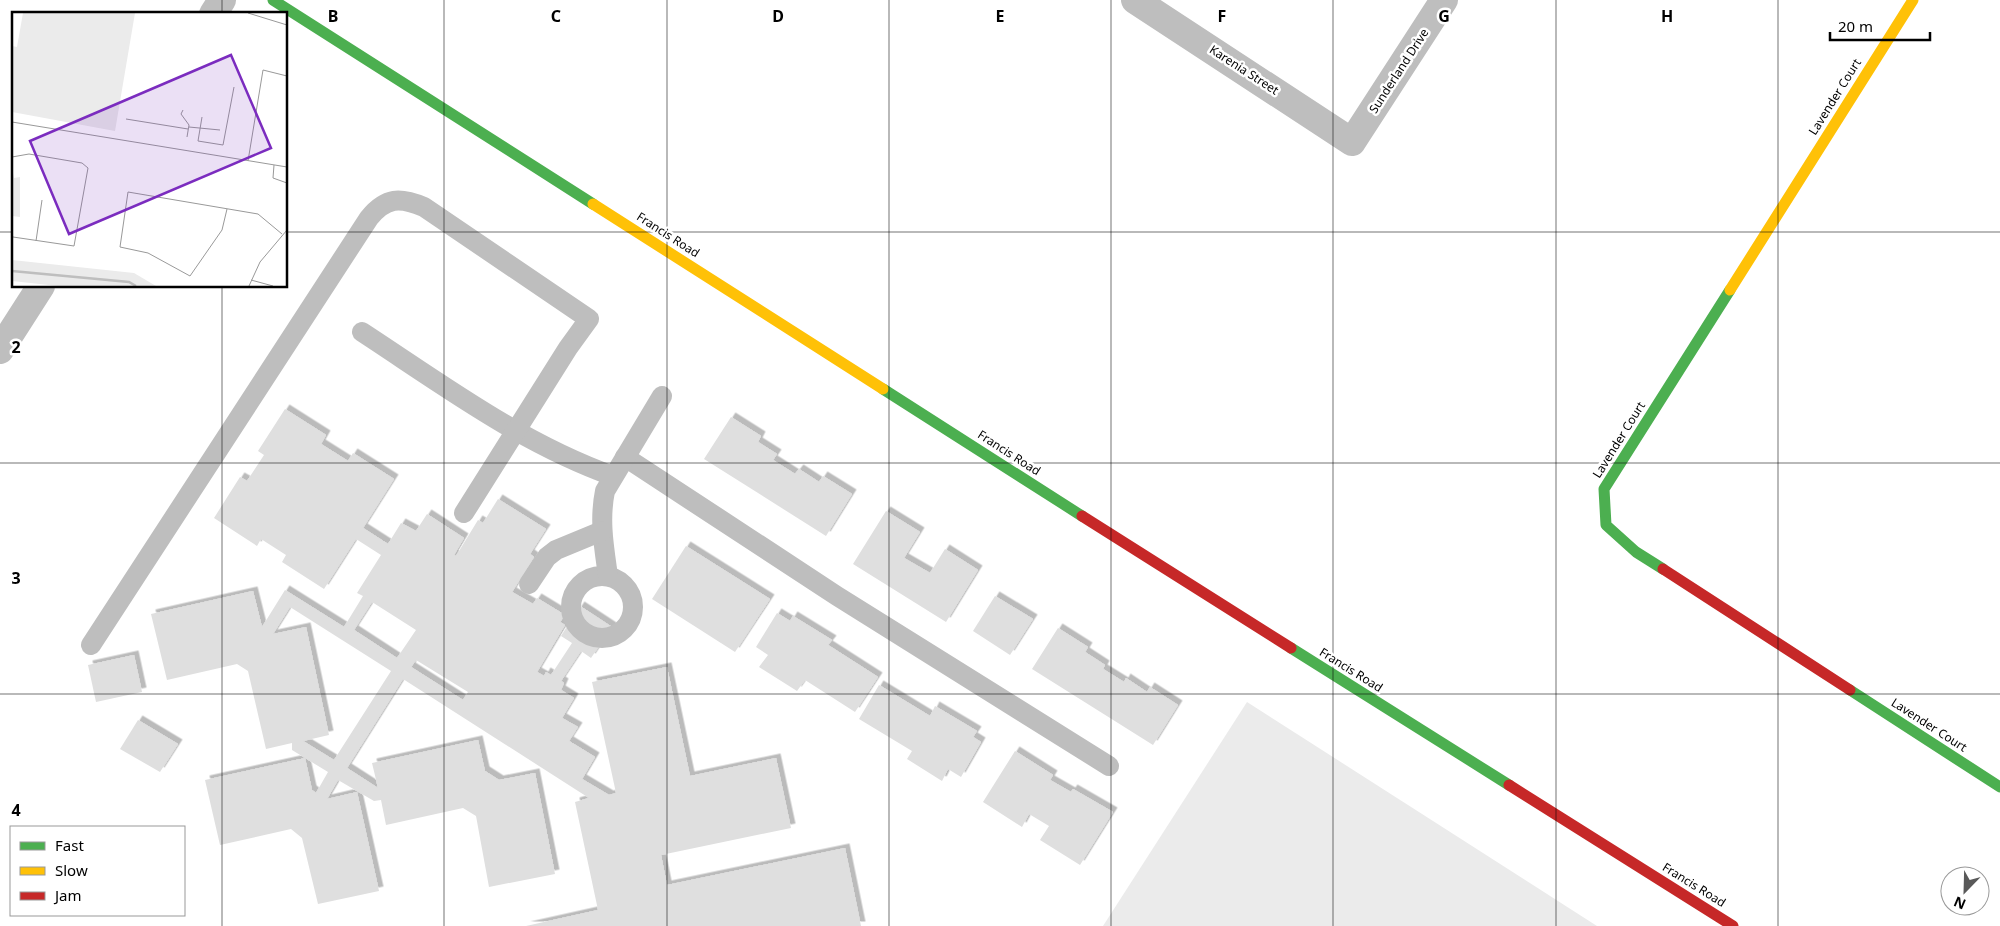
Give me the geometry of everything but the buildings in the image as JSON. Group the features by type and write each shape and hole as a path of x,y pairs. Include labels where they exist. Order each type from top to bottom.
{"main road":[{"name":"Francis Road","path":"273,0 1261,630 1733,926"},
{"name":"Lavender Court","path":"1913,0 1604,489 1606,524 1636,552 2000,788"}],"street":[{"path":"214,12 222,0"},
{"name":"Karenia Street","path":"1135,0 1352,142"},
{"name":"Sunderland Drive","path":"1352,142 1444,0"},
{"path":"0,350 40,288"}],"lane":[{"path":"91,645 363,227 378,207 391,201 401,200 424,207 589,319 568,348 517,432 464,513"},
{"path":"362,332 517,432 612,476"},
{"path":"608,576 602,532 602,506 605,491 612,476 662,396"},
{"path":"625,457 829,590 1109,766"},
{"path":"529,584 547,557 556,550 602,532"}],"shaded area":[{"path":"1247,702 1597,926 1103,926"}],"traffic: fast":[{"path":"273,0 593,204"},
{"path":"1663,569 1636,552 1606,525 1604,489 1730,290"},
{"path":"883,389 1082,516"},
{"path":"1291,648 1509,785"},
{"path":"1850,690 2000,787"}],"traffic: slow":[{"path":"1730,290 1913,0"},
{"path":"593,204 883,389"}],"traffic: jam":[{"path":"1082,516 1291,648"},
{"path":"1663,569 1850,690"},
{"path":"1509,785 1733,926"}]}
